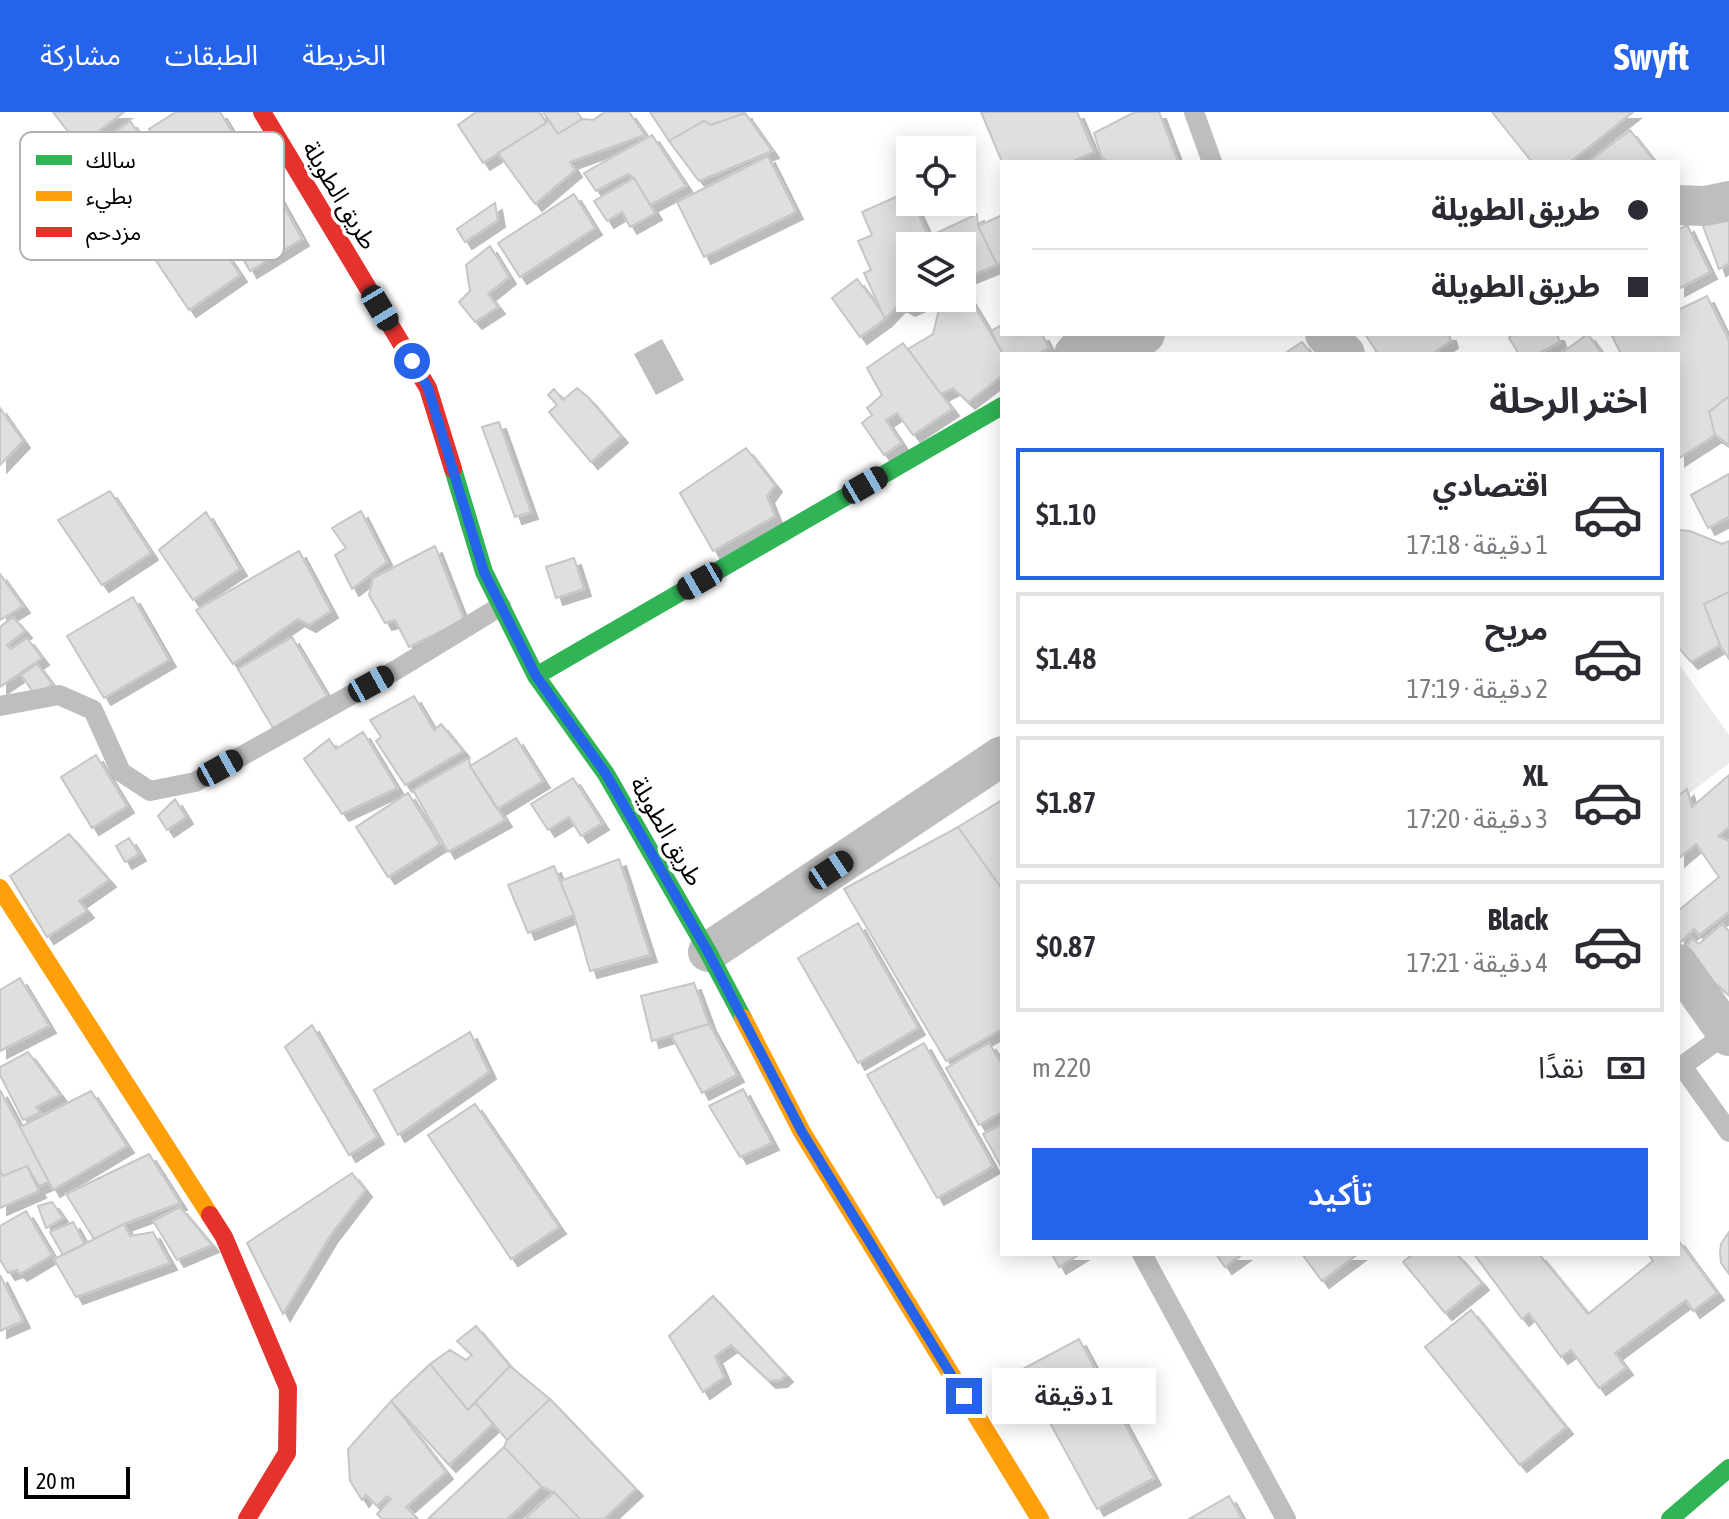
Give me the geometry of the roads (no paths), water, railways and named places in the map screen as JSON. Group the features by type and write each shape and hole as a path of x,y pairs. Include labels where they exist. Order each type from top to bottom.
{"street":[{"name":"طريق الطويلة","path":"262,112 274,132"},
{"name":"طريق الطويلة","path":"284,149 428,388 484,572 536,676 606,774 708,952 802,1132 1040,1519"},
{"path":"1680,205 1705,206 1729,201"},
{"path":"1076,352 1082,345 1134,336"},
{"path":"1327,336 1343,352"},
{"path":"536,676 1000,407"},
{"path":"708,952 1000,757"},
{"path":"0,888 224,1237 288,1388 287,1453 247,1519"},
{"path":"1680,967 1728,1034"},
{"path":"1670,1519 1729,1468"}],"lane":[{"path":"1194,112 1211,160"},
{"path":"0,706 59,695 93,710 121,772 150,791 195,782 396,670 501,606"},
{"path":"1728,1034 1680,1063 1729,1132"},
{"path":"1143,1256 1286,1519"}]}
